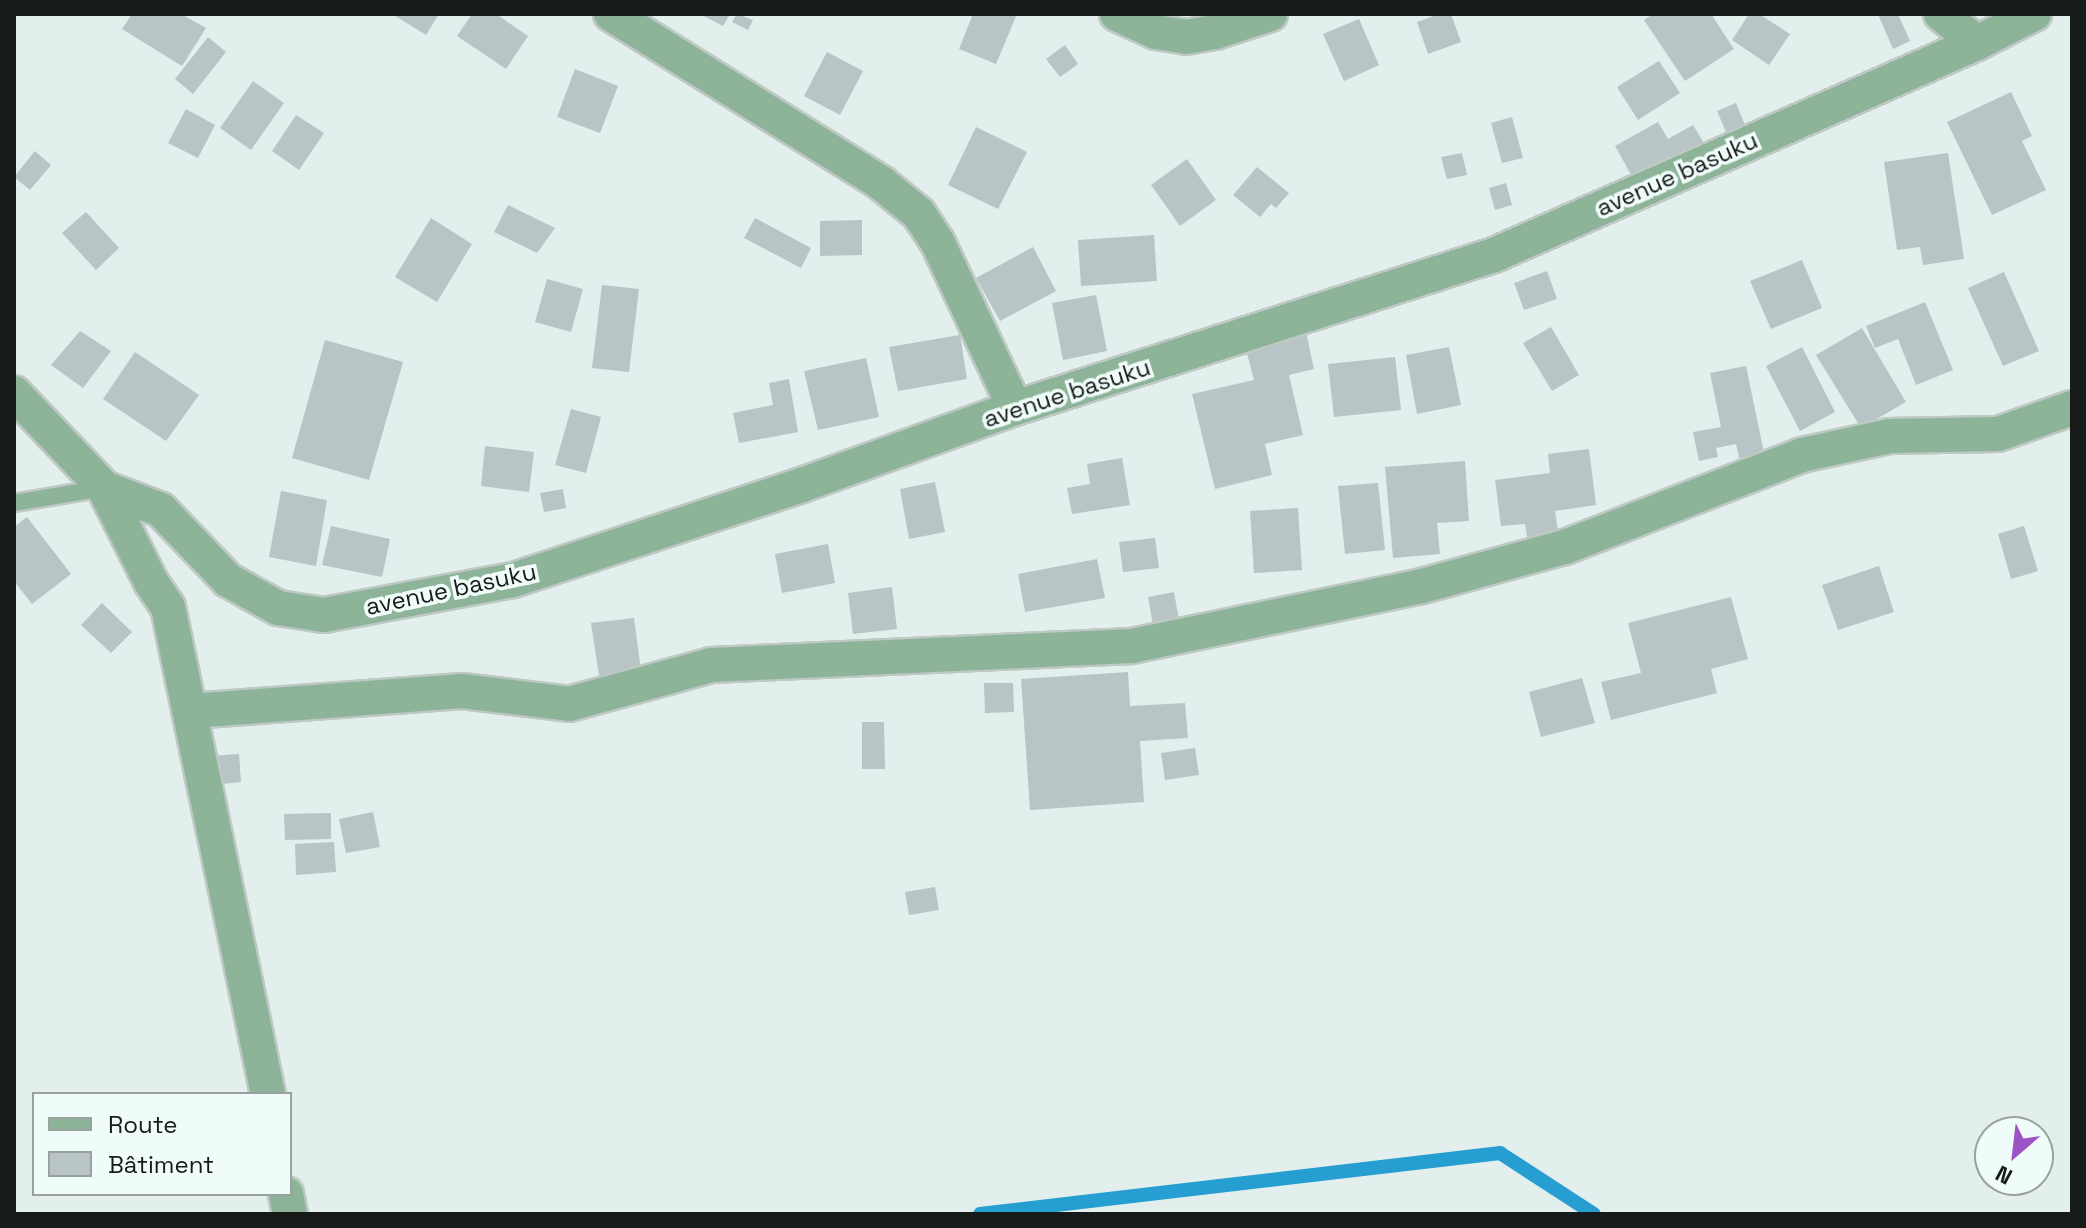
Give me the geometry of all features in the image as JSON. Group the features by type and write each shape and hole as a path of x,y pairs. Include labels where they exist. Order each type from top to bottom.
{"street":[{"path":"611,14 881,183 919,214 938,243 1015,408"},
{"path":"1117,14 1156,32 1186,37 1215,32 1270,14"},
{"path":"1941,14 1977,43"},
{"name":"avenue basuku","path":"104,488 161,510 228,580 278,608 324,615 513,580 802,485 1015,408 1494,255 1977,43 2034,14"},
{"path":"14,393 104,488 151,582 168,607 268,1092"},
{"path":"191,711 462,691 569,704 712,665 1132,646 1422,586 1565,547 1802,455 1889,436 1998,434 2072,408"}],"lane":[{"path":"14,503 104,488"}],"building":[{"path":"132,14 181,14 206,28 182,66 122,29"},
{"path":"392,14 439,14 426,35"},
{"path":"472,14 496,14 528,36 506,69 457,36"},
{"path":"700,14 730,14 723,26"},
{"path":"737,14 753,20 748,30 732,22"},
{"path":"973,14 1017,14 996,64 959,49"},
{"path":"1439,14 1451,14 1461,42 1428,54 1417,22"},
{"path":"1653,14 1711,14 1734,49 1685,81 1644,20"},
{"path":"1749,14 1759,14 1790,34 1769,65 1732,40"},
{"path":"1878,14 1898,14 1910,41 1893,49"},
{"path":"1359,19 1379,65 1344,81 1323,34"},
{"path":"208,37 226,52 193,94 175,79"},
{"path":"1065,45 1078,64 1060,77 1046,59"},
{"path":"827,52 863,71 840,115 804,96"},
{"path":"1659,61 1680,93 1638,120 1617,87"},
{"path":"575,69 618,86 600,133 557,117"},
{"path":"253,81 284,103 251,150 220,128"},
{"path":"2011,92 2032,136 2022,141 2046,190 1992,215 1947,122"},
{"path":"1736,103 1745,125 1726,132 1717,111"},
{"path":"186,109 215,125 198,158 168,143"},
{"path":"296,115 324,133 299,170 272,151"},
{"path":"1512,117 1523,158 1502,163 1491,123"},
{"path":"1658,122 1668,139 1693,125 1707,148 1638,187 1615,146"},
{"path":"976,127 1027,152 998,209 948,185"},
{"path":"35,151 51,165 30,190 14,177"},
{"path":"1462,153 1467,175 1447,179 1441,157"},
{"path":"1948,153 1964,259 1923,265 1920,247 1897,250 1884,162"},
{"path":"1187,159 1216,200 1180,226 1151,185"},
{"path":"1257,167 1289,193 1276,208 1271,204 1260,217 1233,195"},
{"path":"1506,183 1512,205 1495,210 1489,188"},
{"path":"508,205 555,228 537,253 494,232"},
{"path":"86,212 119,248 96,270 62,233"},
{"path":"431,218 472,244 437,302 395,277"},
{"path":"755,218 811,248 801,268 744,238"},
{"path":"862,220 862,255 820,256 820,221"},
{"path":"1154,235 1157,281 1081,286 1078,240"},
{"path":"1033,247 1056,291 1000,321 976,278"},
{"path":"1802,260 1822,308 1771,329 1750,281"},
{"path":"1547,271 1557,299 1524,310 1514,283"},
{"path":"2004,272 2039,351 2003,366 1968,288"},
{"path":"547,279 583,289 571,332 535,322"},
{"path":"602,285 639,289 629,372 592,368"},
{"path":"1096,295 1107,351 1063,360 1052,303"},
{"path":"1925,302 1953,370 1916,385 1898,339 1875,348 1866,326"},
{"path":"1551,327 1579,375 1552,391 1523,343"},
{"path":"1862,328 1906,402 1861,428 1816,355"},
{"path":"80,331 111,351 83,388 51,365"},
{"path":"1306,332 1314,369 1289,375 1303,435 1265,444 1272,475 1215,489 1192,394 1254,380 1245,346"},
{"path":"960,335 967,379 898,391 889,347"},
{"path":"325,340 403,362 369,480 292,458"},
{"path":"1449,347 1461,405 1417,414 1406,355"},
{"path":"1802,347 1835,412 1800,431 1766,366"},
{"path":"135,352 199,395 166,441 103,399"},
{"path":"1395,357 1401,410 1334,417 1328,364"},
{"path":"866,358 879,417 818,430 804,371"},
{"path":"1746,366 1764,453 1739,458 1736,444 1716,448 1718,457 1699,461 1693,432 1721,427 1710,373"},
{"path":"789,379 798,432 739,443 733,413 773,405 769,383"},
{"path":"571,409 601,417 586,473 555,465"},
{"path":"485,446 534,452 529,492 481,486"},
{"path":"1589,449 1596,505 1555,511 1559,538 1528,542 1525,524 1501,526 1495,480 1550,473 1548,454"},
{"path":"1122,458 1130,505 1072,514 1067,488 1090,484 1087,464"},
{"path":"1465,461 1469,521 1437,523 1440,554 1393,558 1385,467"},
{"path":"935,482 945,532 909,539 900,489"},
{"path":"1378,483 1385,550 1345,554 1338,486"},
{"path":"563,489 566,508 544,512 540,493"},
{"path":"281,491 327,500 316,566 269,557"},
{"path":"1298,508 1302,570 1254,573 1250,511"},
{"path":"27,517 71,574 32,604 14,581 14,527"},
{"path":"331,526 390,539 382,577 322,565"},
{"path":"2024,526 2038,571 2011,579 1998,534"},
{"path":"1155,538 1159,568 1123,572 1119,542"},
{"path":"828,544 835,583 782,593 775,554"},
{"path":"1097,559 1105,598 1025,612 1018,574"},
{"path":"1879,566 1894,612 1838,630 1822,585"},
{"path":"892,587 897,629 853,634 848,593"},
{"path":"1174,592 1179,620 1153,625 1148,597"},
{"path":"1731,597 1748,659 1711,669 1717,693 1611,720 1601,682 1641,673 1628,623"},
{"path":"102,603 132,632 111,653 81,625"},
{"path":"634,618 641,671 599,676 591,623"},
{"path":"1128,672 1130,706 1185,703 1188,738 1140,741 1144,802 1030,810 1021,679"},
{"path":"1582,678 1595,723 1541,737 1529,692"},
{"path":"984,683 1013,683 1014,712 985,713"},
{"path":"862,722 884,722 885,769 862,769"},
{"path":"1195,748 1199,775 1165,780 1161,753"},
{"path":"239,754 241,782 213,785 210,756"},
{"path":"373,812 380,847 346,853 339,819"},
{"path":"331,813 331,839 285,840 284,814"},
{"path":"334,842 336,872 296,875 295,844"},
{"path":"935,887 939,910 909,915 905,892"}],"waterway":[{"path":"980,1214 1500,1153 1594,1214"}]}
